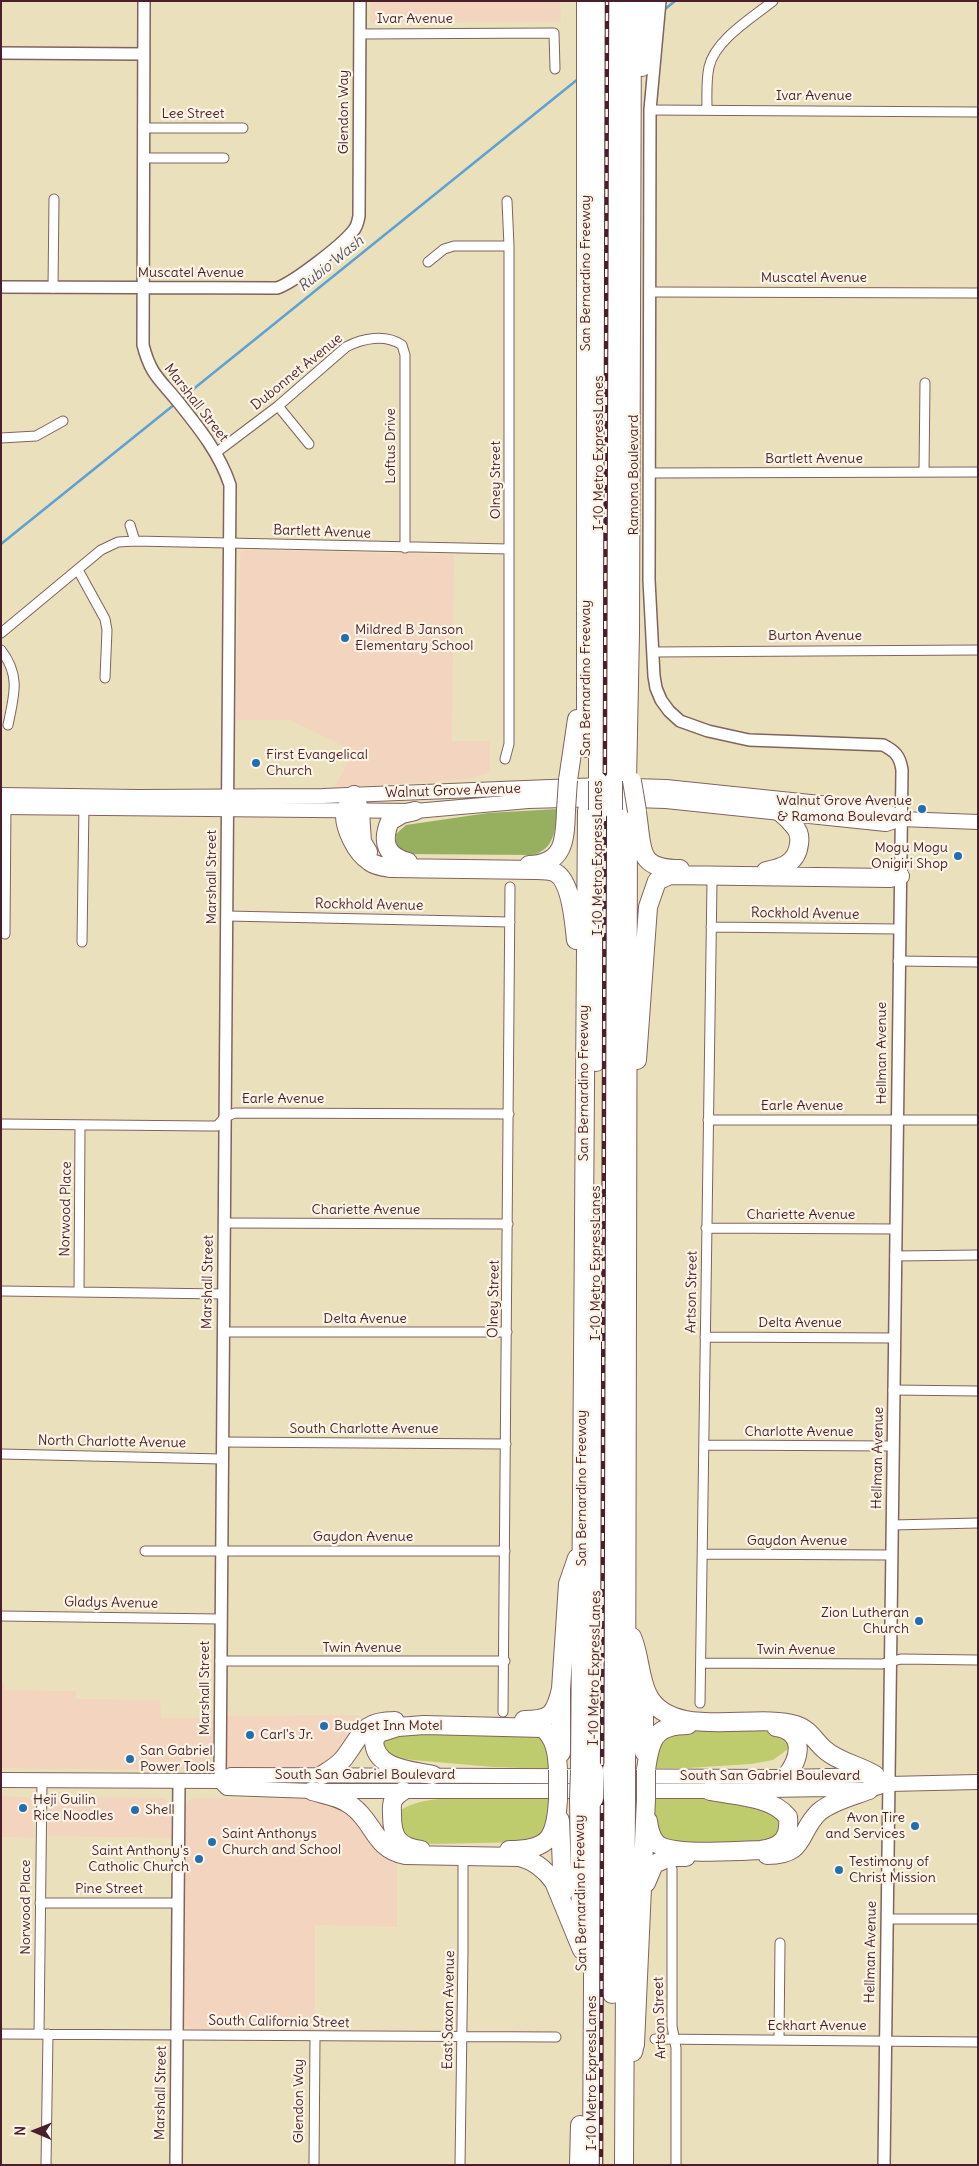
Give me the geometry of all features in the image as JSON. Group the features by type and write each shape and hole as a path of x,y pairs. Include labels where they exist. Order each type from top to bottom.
{"highway":[{"path":"579,1 593,52"},
{"path":"586,1 586,24"},
{"name":"I-10 Metro ExpressLanes","path":"599,1 593,52 593,84 614,780"},
{"name":"I-10 Metro ExpressLanes","path":"587,1770 596,1690 596,1165 614,780 616,1"},
{"path":"637,48 632,20 646,3"},
{"path":"637,48 646,3"},
{"name":"San Bernardino Freeway","path":"619,1769 627,1626 626,1119 613,810 614,780 630,633 632,101 641,71 637,48"},
{"name":"San Bernardino Freeway","path":"593,84 586,664 614,780"},
{"path":"353,806 362,842 368,853 381,859 408,862 531,865 546,862 554,856 562,845 568,780 586,664"},
{"path":"614,780 613,810 650,863 657,867 667,869 890,874 900,876"},
{"path":"353,806 346,826 356,847 370,863 381,866 555,872 561,877 569,894 584,988"},
{"name":"I-10 Metro ExpressLanes","path":"612,2165 619,1799 613,810"},
{"name":"San Bernardino Freeway","path":"579,2165 582,1950 587,1799 582,1541 584,988 613,810"},
{"path":"408,862 393,856 387,848 386,835 390,821 402,814 415,811"},
{"path":"766,871 789,864 795,858 799,849 798,832 795,826 780,812"},
{"path":"626,1119 637,1064 648,907 657,881 670,875 890,878 900,876"},
{"path":"558,1770 561,1750 561,1689 568,1584 582,1541"},
{"path":"623,2084 635,2044 646,1799 644,1686 637,1648 627,1626"},
{"path":"644,1686 649,1697 657,1706 673,1718 696,1721 779,1722 797,1725 808,1732 826,1751 877,1783"},
{"path":"322,1774 337,1766 360,1733 371,1724 390,1720 529,1720 544,1718 555,1711 561,1689"},
{"path":"403,1791 394,1800 392,1805 393,1832 398,1841 411,1848 420,1850 520,1850 538,1847 547,1842 553,1833 557,1822 558,1770 553,1739 543,1728 424,1725 398,1727 379,1733 374,1740 377,1756 386,1764 433,1775"},
{"path":"646,1770 652,1740 656,1734 669,1727 678,1725 776,1726 790,1731 795,1736 797,1742 796,1760 792,1770 785,1777"},
{"path":"643,1890 651,1868 654,1864 664,1859 774,1855 790,1852 796,1847 819,1813 877,1783"},
{"path":"312,1791 340,1798 351,1804 364,1816 382,1844 392,1853 405,1855 520,1857 532,1860 548,1872 554,1882 582,1950"},
{"path":"646,1799 651,1836 662,1847 672,1850 773,1849 784,1839 788,1832 788,1817 778,1807 764,1801 710,1791"},
{"path":"558,1799 563,1906"},
{"name":"I-10 Metro ExpressLanes","path":"587,1799 592,2165"},
{"path":"619,1799 624,2165"}],"main road":[{"name":"Walnut Grove Avenue","path":"353,806 601,786 666,787 849,806 888,812 901,819"},
{"name":"Walnut Grove Avenue","path":"4,801 353,806 415,811 528,801 601,799 666,801 886,824 901,819 978,822"},
{"name":"South San Gabriel Boulevard","path":"1,1780 220,1781 228,1775 322,1774 785,1777 877,1783"},
{"name":"South San Gabriel Boulevard","path":"220,1781 227,1788 312,1791 710,1791 827,1789 877,1783"},
{"path":"877,1783 978,1782"}],"street":[{"name":"Marshall Street","path":"144,1 143,344 147,362 156,378 187,412 217,452 230,485 220,1781"},
{"name":"Glendon Way","path":"358,223 360,1"},
{"path":"707,110 708,70 713,54 724,41 773,1"},
{"name":"Ramona Boulevard","path":"646,3 658,30 650,110 649,580 656,688 669,711 687,724 728,737 748,740 883,745 895,752"},
{"name":"Ivar Avenue","path":"360,34 554,33 555,68"},
{"path":"1,53 143,54"},
{"name":"Ivar Avenue","path":"650,110 978,112"},
{"name":"Lee Street","path":"143,128 243,128"},
{"path":"143,158 224,158"},
{"path":"53,288 54,198"},
{"name":"Olney Street","path":"505,759 509,744 510,549 509,246 507,201"},
{"name":"Muscatel Avenue","path":"1,287 142,289 266,288 285,285 349,235 358,223"},
{"path":"428,262 444,249 454,246 509,246"},
{"name":"Muscatel Avenue","path":"650,292 978,293"},
{"name":"Dubonnet Avenue","path":"217,452 278,406 346,347 369,339 386,339 402,345"},
{"name":"Loftus Drive","path":"402,345 405,355 404,548"},
{"path":"924,472 926,384"},
{"path":"278,406 309,444"},
{"path":"1,438 36,436 63,421"},
{"name":"Bartlett Avenue","path":"649,472 978,472"},
{"path":"130,525 135,541"},
{"name":"Bartlett Avenue","path":"1,633 101,550 118,542 510,549"},
{"path":"78,570 105,619 107,630 105,678"},
{"path":"1,650 13,669 14,682 8,725"},
{"name":"Burton Avenue","path":"653,652 978,650"},
{"name":"Hellman Avenue","path":"884,2165 887,1919 877,1783 890,1662 896,1256 898,929 902,770 895,752"},
{"path":"4,801 5,934"},
{"path":"82,942 84,802"},
{"name":"Artson Street","path":"700,1703 712,882"},
{"name":"Olney Street","path":"503,1712 505,1661 510,887"},
{"name":"Rockhold Avenue","path":"226,916 510,922"},
{"name":"Rockhold Avenue","path":"711,926 898,929"},
{"path":"898,961 978,962"},
{"name":"Earle Avenue","path":"1,1124 217,1126 225,1117 235,1113 509,1114"},
{"name":"Earle Avenue","path":"708,1120 978,1120"},
{"name":"Norwood Place","path":"79,1292 80,1126"},
{"name":"Chariette Avenue","path":"224,1223 508,1224"},
{"name":"Chariette Avenue","path":"706,1228 896,1229"},
{"path":"896,1256 978,1255"},
{"path":"1,1291 224,1294"},
{"name":"Delta Avenue","path":"223,1332 507,1332"},
{"name":"Delta Avenue","path":"705,1337 894,1338"},
{"path":"893,1390 978,1391"},
{"name":"South Charlotte Avenue","path":"222,1442 506,1444"},
{"name":"Charlotte Avenue","path":"704,1445 893,1446"},
{"name":"North Charlotte Avenue","path":"1,1454 222,1458"},
{"path":"892,1525 978,1523"},
{"name":"Gaydon Avenue","path":"145,1550 505,1551"},
{"name":"Gaydon Avenue","path":"703,1554 891,1555"},
{"name":"Gladys Avenue","path":"1,1616 220,1618"},
{"path":"890,1662 901,1660 978,1660"},
{"name":"Twin Avenue","path":"220,1661 505,1661"},
{"name":"Twin Avenue","path":"702,1663 882,1664 890,1662"},
{"name":"Norwood Place","path":"42,1780 40,1903 46,2165"},
{"name":"Marshall Street","path":"176,2165 179,1781"},
{"name":"East Saxon Avenue","path":"460,2165 463,1856"},
{"name":"Artson Street","path":"672,1870 672,2026 675,2038 676,2165"},
{"name":"Pine Street","path":"40,1903 177,1903"},
{"path":"887,1919 978,1919"},
{"path":"779,2040 780,1943"},
{"name":"South California Street","path":"1,2034 462,2038 556,2037"},
{"name":"Glendon Way","path":"314,2037 314,2165"},
{"name":"Eckhart Avenue","path":"655,2039 978,2042"}],"shaded area":[{"path":"371,1 560,1 561,22 371,23"},
{"name":"Mildred B Janson Elementary School","path":"245,550 454,555 452,741 490,741 490,772 469,779 334,788 354,751 290,720 236,720 240,557 241,552"},
{"path":"1,1684 4,1684 5,1690 76,1691 76,1699 160,1700 161,1718 214,1718 212,1763 208,1769 178,1770 1,1768"},
{"path":"362,1715 323,1769 235,1771 226,1764 227,1716"},
{"path":"1,1796 26,1797 32,1800 34,1838 1,1837"},
{"path":"54,1797 164,1798 172,1804 171,1838 48,1836 48,1804"},
{"name":"Saint Anthonys Church and School","path":"194,1798 310,1799 331,1801 351,1812 371,1845 382,1857 397,1862 397,1927 315,1925 315,2030 189,2030 183,2024 185,1808 189,1800"}],"green space":[{"path":"558,809 555,831 550,844 545,849 532,855 407,854 396,846 396,834 406,825 488,813"},
{"path":"773,1730 784,1734 789,1744 788,1749 773,1760 751,1764 654,1768 654,1754 664,1737 688,1731"},
{"path":"529,1731 550,1740 554,1769 493,1767 402,1759 389,1754 382,1743 389,1734"},
{"path":"475,1796 551,1797 547,1833 524,1842 433,1844 419,1843 401,1836 399,1812 405,1807 424,1801"},
{"path":"654,1796 677,1796 761,1805 780,1820 779,1834 765,1843 682,1846 659,1837 654,1818"}],"waterway":[{"name":"Rubio Wash","path":"664,10 675,1"},
{"name":"Rubio Wash","path":"181,399 578,79"},
{"name":"Rubio Wash","path":"1,544 175,404"}],"railway":[{"path":"601,2165 607,1"}],"place":[{"name":"Mildred B Janson Elementary School","path":"345,638"},
{"name":"First Evangelical Church","path":"256,763"},
{"name":"Walnut Grove Avenue & Ramona Boulevard","path":"922,809"},
{"name":"Mogu Mogu Onigiri Shop","path":"958,856"},
{"name":"Zion Lutheran Church","path":"919,1621"},
{"name":"Budget Inn Motel","path":"324,1726"},
{"name":"Carl's Jr.","path":"250,1735"},
{"name":"San Gabriel Power Tools","path":"130,1759"},
{"name":"Heji Guilin Rice Noodles","path":"23,1808"},
{"name":"Shell","path":"135,1810"},
{"name":"Avon Tire and Services","path":"915,1826"},
{"name":"Saint Anthonys Church and School","path":"212,1842"},
{"name":"Saint Anthony's Catholic Church","path":"199,1859"},
{"name":"Testimony of Christ Mission","path":"839,1870"}]}
